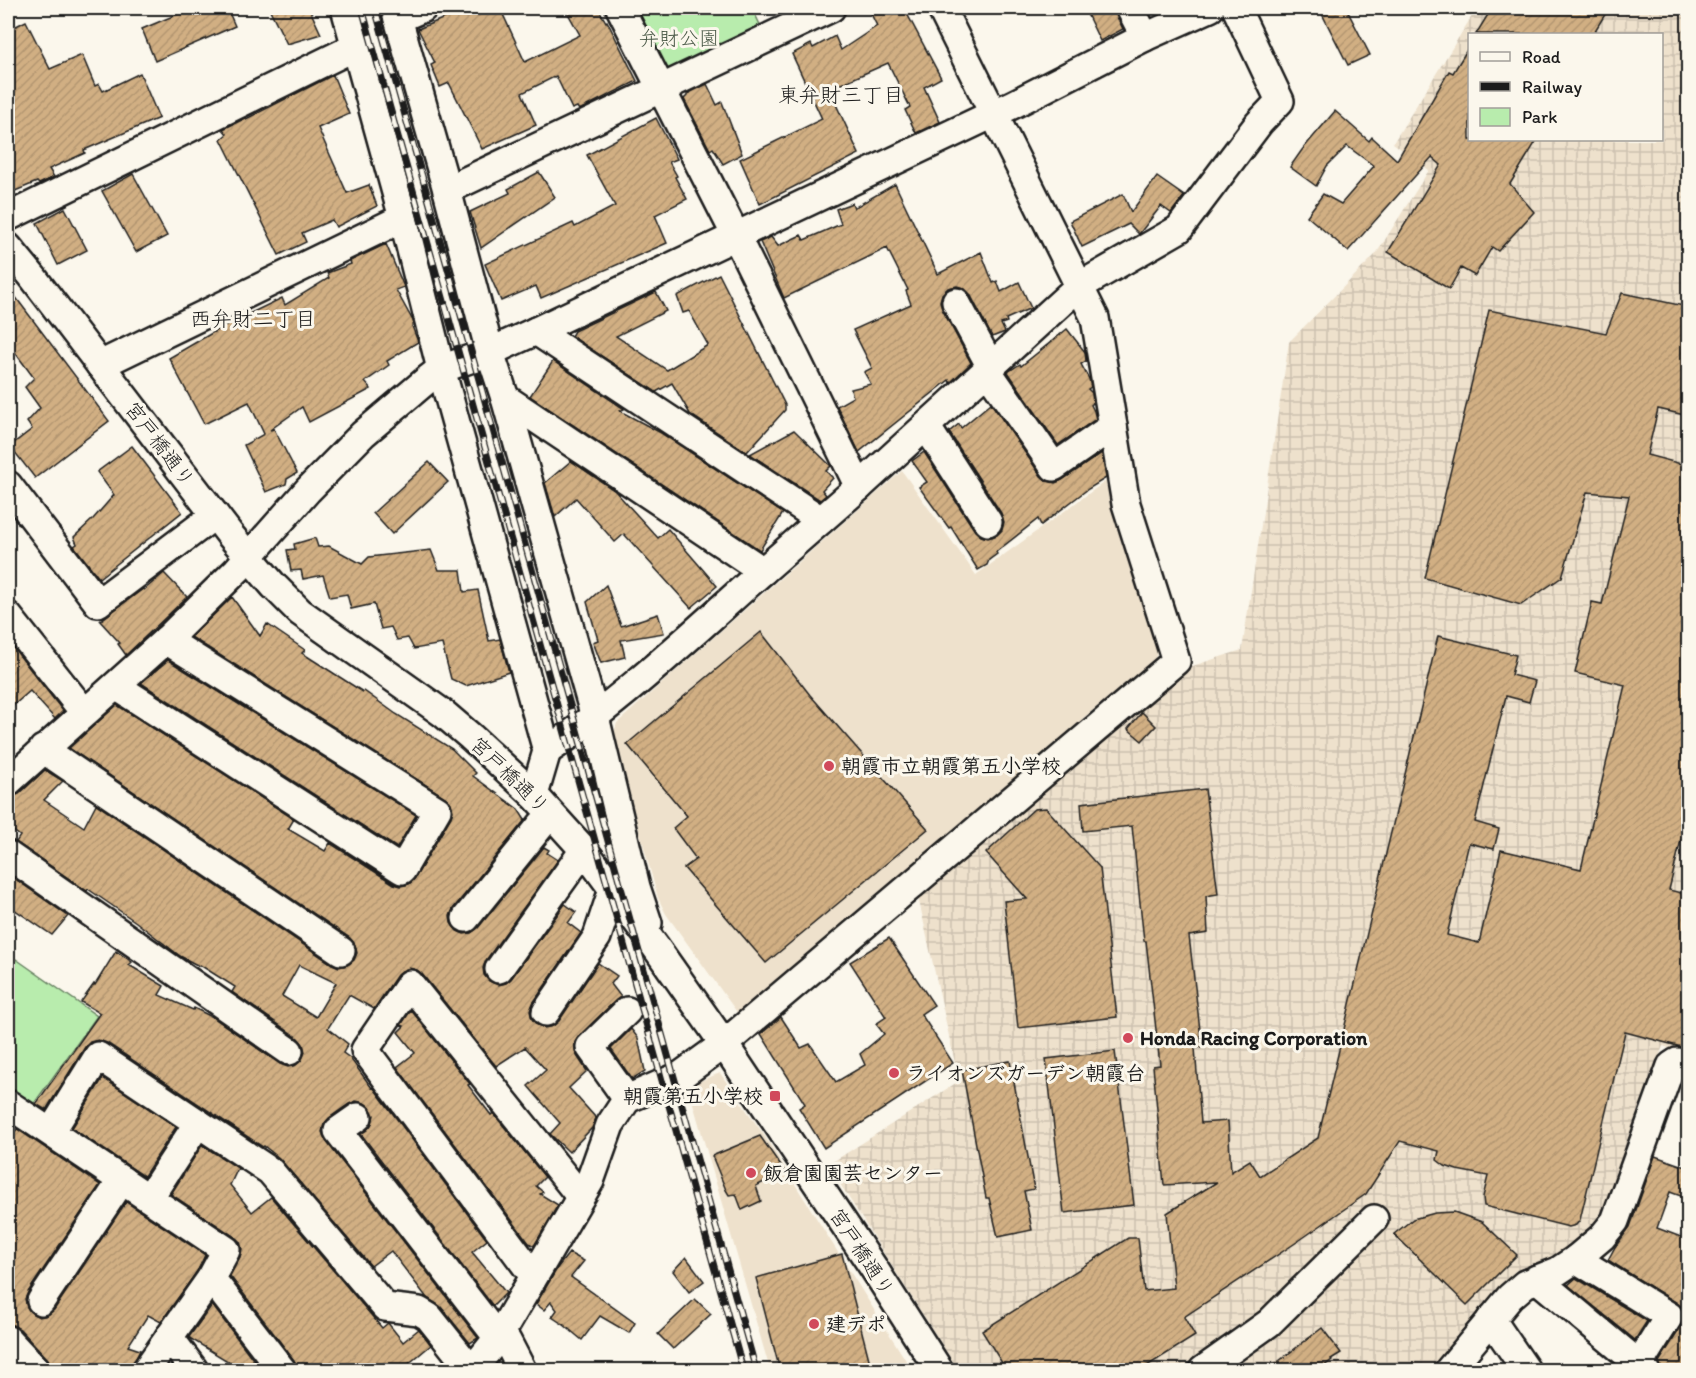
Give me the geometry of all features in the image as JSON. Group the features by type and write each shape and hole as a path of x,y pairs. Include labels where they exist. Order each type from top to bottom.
{"street":[{"path":"345,8 403,218 441,369 547,751 534,795"},
{"path":"423,8 396,13 595,717 636,887 655,946"},
{"path":"620,8 736,236 859,487"},
{"path":"447,190 831,8"},
{"path":"51,1132 98,1056 270,1171 385,1307 419,1311 429,1317 472,1371 498,1338 590,1181 610,1125 627,1099 680,1076 724,1044 1176,661 1126,504 1095,318 941,8"},
{"path":"1130,8 1145,37"},
{"path":"8,782 166,640 237,570 363,434 441,369 490,352 536,331 994,114 1145,37 1210,8"},
{"path":"547,751 595,717 763,572 1078,287 1179,229 1259,123 1280,101 1236,8"},
{"path":"8,218 357,46"},
{"path":"100,365 403,218"},
{"name":"宮戸橋通り","path":"9,251 248,557 300,612 444,714 534,795 584,850 724,1044 873,1267 939,1371"},
{"path":"956,302 989,368 1054,467 1113,426"},
{"path":"536,331 821,520"},
{"path":"505,398 763,572"},
{"path":"926,426 988,522"},
{"path":"8,485 98,603 215,515"},
{"path":"8,616 84,712"},
{"path":"116,686 402,870 437,810 166,640"},
{"path":"43,749 341,951"},
{"path":"466,918 551,816"},
{"path":"499,969 584,850"},
{"path":"8,855 289,1051"},
{"path":"546,1011 597,937 613,889"},
{"path":"533,1275 365,1050 410,984 580,1196"},
{"path":"627,1011 590,1047 627,1099"},
{"path":"1449,1371 1510,1297 1525,1284 1558,1271 1576,1259 1602,1237 1615,1221 1671,1066 1677,1062 1689,1066"},
{"path":"8,1104 226,1250 211,1278 146,1371"},
{"path":"358,1117 338,1131 380,1204 498,1338 507,1341 522,1371"},
{"path":"149,1198 198,1123"},
{"path":"41,1301 122,1180"},
{"path":"1203,1371 1269,1323 1374,1219"},
{"path":"1537,1279 1643,1367 1669,1316 1576,1259"},
{"path":"211,1278 282,1371"},
{"path":"1491,1319 1526,1371"},
{"path":"169,1337 194,1371"},
{"path":"8,1340 36,1371"}],"shaded area":[{"path":"1477,8 1688,8 1688,1054 1663,1046 1606,1204 1597,1220 1567,1253 1515,1271 1434,1370 958,1370 828,1165 959,1081 917,892 1180,670 1242,650 1289,342 1376,254 1429,170 1393,143"},
{"name":"朝霞市立朝霞第五小学校","path":"902,471 976,575 1106,481 1159,648 1153,663 1082,719 1086,726 739,1015 666,914 658,898 613,736 617,723"},
{"path":"720,1073 764,1135 912,1370 770,1370 688,1086"}],"green space":[{"name":"弁財公園","path":"627,8 752,8 763,31 664,80"},
{"path":"16,959 97,1016 25,1116 8,1104 8,971"}],"building":[{"path":"192,8 227,8 235,26 155,61 142,29"},
{"path":"269,8 309,8 321,34 287,44"},
{"path":"469,8 500,8 525,62 580,35 565,8 598,8 607,21 637,81 579,110 577,107 572,109 556,76 522,93 536,125 482,149 449,83 440,87 431,65 435,63 418,29"},
{"path":"868,8 904,8 941,78 924,87 940,122 916,133 905,110 910,107 888,63 832,88 837,99 834,100 859,154 760,204 740,159 822,119 792,54 811,44 813,48 835,36 841,50 877,26"},
{"path":"1096,8 1114,8 1123,29 1100,41 1086,12"},
{"path":"1319,8 1346,8 1370,55 1348,65"},
{"path":"1492,8 1609,8 1594,33 1477,33"},
{"path":"26,21 50,69 82,55 95,86 99,84 103,91 140,73 159,118 84,150 85,153 49,169 54,177 8,194 8,30"},
{"path":"1468,48 1468,141 1536,141 1510,184 1534,212 1498,251 1492,247 1475,276 1461,268 1449,289 1388,252 1441,165 1432,157 1348,251 1307,216 1323,194 1341,204 1374,166 1347,146 1327,166 1316,186 1290,167 1335,111 1369,141 1372,137 1397,160 1449,71 1453,73"},
{"path":"333,75 349,114 318,128 347,193 369,185 377,206 336,227 332,220 302,233 306,242 279,255 221,139 227,134 223,129"},
{"path":"707,84 717,105 722,102 742,154 723,164 713,148 710,150 684,99 687,94"},
{"path":"656,118 677,159 669,162 687,199 655,215 667,243 541,298 536,286 501,301 485,264 573,223 575,227 615,206 587,155"},
{"path":"539,172 555,197 481,248 470,212 510,193 508,189"},
{"path":"133,174 167,236 136,252 102,191"},
{"path":"1157,177 1184,196 1171,213 1161,206 1139,234 1129,224 1082,247 1070,221 1123,194 1131,212"},
{"path":"895,184 938,274 981,252 993,283 997,281 1001,292 1019,282 1031,308 1006,319 1007,322 1001,324 1005,332 992,337 970,294 964,288 957,286 948,288 942,294 940,301 942,309 971,363 950,383 949,380 859,452 837,406 853,397 851,389 871,384 864,372 872,368 853,330 911,304 906,291 908,290 887,248 784,298 760,242 771,237 778,246 801,235 804,240 841,224 836,209 852,203 854,208"},
{"path":"65,208 87,250 58,265 37,223"},
{"path":"386,244 404,287 396,290 413,321 412,326 418,342 387,361 389,365 365,382 371,389 309,422 302,407 270,430 274,429 297,473 287,479 286,484 266,492 244,445 264,434 249,402 204,424 169,358 224,326 282,298 285,305 329,278 327,273 351,264 350,261"},
{"path":"719,274 785,405 785,410 747,452 690,414 672,383 656,392 571,336 574,331 656,292 666,311 616,336 667,370 708,345 689,311 683,313 677,296"},
{"path":"8,287 109,421 35,478 10,446 32,429 27,422 40,408 25,387 34,378 8,343"},
{"path":"1622,293 1689,307 1689,416 1658,409 1647,455 1689,466 1689,841 1681,840 1669,890 1689,895 1689,1049 1625,1032 1580,1220 1576,1225 1569,1227 1484,1206 1483,1197 1488,1176 1445,1166 1437,1160 1439,1151 1400,1141 1366,1194 1184,1317 1195,1336 1139,1371 1007,1371 982,1331 1128,1238 1138,1238 1144,1291 1174,1288 1167,1213 1217,1182 1164,1185 1153,1066 1160,1065 1132,826 1083,831 1081,803 1205,789 1218,894 1206,896 1208,933 1189,936 1202,1047 1195,1048 1201,1123 1228,1121 1231,1172 1250,1160 1260,1176 1318,1138 1438,636 1516,655 1511,675 1535,681 1529,702 1506,696 1475,822 1499,829 1494,849 1469,843 1447,935 1479,943 1501,850 1581,869 1625,685 1575,673 1592,602 1602,604 1629,496 1587,492 1562,577 1521,605 1425,578 1489,310 1606,333"},
{"path":"1067,329 1085,352 1086,361 1081,364 1089,379 1091,387 1088,389 1092,393 1093,403 1091,405 1096,419 1058,445 1008,372 1020,364 1021,366"},
{"path":"553,361 624,409 620,411 661,433 783,513 760,550 530,396"},
{"path":"991,403 1041,476 1047,481 1055,483 1062,480 1102,453 1106,478 1041,525 1038,519 996,552 997,554 989,560 987,565 978,570 951,527 949,528 919,487 927,482 912,461 924,452 975,531 988,538 997,535 1002,530 1004,522 1001,513 949,432 959,424 961,428"},
{"path":"794,430 831,466 826,471 833,478 822,490 826,495 820,500 750,454"},
{"path":"132,446 182,512 99,578 74,546 77,544 74,537 114,495 97,472"},
{"path":"571,461 615,491 658,538 668,529 717,586 691,608 624,534 615,542 576,498 555,517 545,483"},
{"path":"429,462 448,482 392,534 373,513"},
{"path":"315,538 318,547 329,546 362,564 369,557 431,550 439,570 461,570 464,592 478,590 489,641 500,639 509,672 466,686 451,679 442,644 414,649 408,638 397,640 391,627 381,629 374,604 351,609 347,594 330,597 323,575 303,579 301,570 291,571 287,550 295,549 294,544"},
{"path":"164,573 187,597 126,655 118,644 120,643 100,621"},
{"path":"606,585 621,626 658,614 664,633 621,640 625,657 601,663 593,642 598,640 587,602"},
{"path":"232,597 260,636 267,624 305,650 302,653 452,749 476,773 473,776 518,809 525,820 453,909 450,916 451,923 457,931 464,934 471,933 478,928 544,847 549,850 547,853 558,860 486,960 483,968 484,975 489,981 498,985 506,983 565,904 576,912 568,923 581,933 533,1003 530,1011 537,1025 544,1028 553,1026 559,1021 598,963 617,976 611,984 621,997 575,1042 577,1056 587,1071 569,1088 596,1118 592,1128 569,1152 550,1134 560,1123 528,1086 546,1070 525,1047 496,1066 417,970 409,968 397,975 374,1009 349,995 328,1028 348,1044 343,1053 350,1058 373,1087 487,1240 472,1252 506,1293 493,1306 361,1134 372,1123 374,1115 370,1108 356,1101 329,1118 324,1124 322,1132 326,1141 478,1338 470,1343 441,1307 427,1298 391,1251 371,1266 279,1158 107,1043 98,1040 90,1042 46,1110 36,1104 100,1013 81,1002 95,985 116,951 132,962 129,965 164,986 159,995 214,1018 280,1064 288,1067 296,1065 305,1052 298,1038 232,992 235,987 200,965 180,956 136,922 16,842 20,836 8,827 8,802 11,797 19,794 45,770 63,781 44,800 84,827 96,804 332,964 339,967 347,965 354,960 357,953 350,938 69,748 117,705 294,819 288,829 325,851 330,843 394,884 401,886 409,884 415,878 453,811 451,803 445,797 191,637","holes":["299,965 336,983 316,1017 282,996"]},
{"path":"761,632 810,695 928,829 766,963 684,868 696,859 673,828 687,816 627,744"},
{"path":"8,641 63,711 55,719 30,691 8,710"},
{"path":"168,660 416,815 397,848 141,683"},
{"path":"1142,712 1156,726 1142,741 1128,729"},
{"path":"1046,808 1100,868 1117,1017 1018,1028 1004,901 1027,899 986,853 1034,809"},
{"path":"8,874 68,916 52,935 8,905"},
{"name":"ライオンズガーデン朝霞台","path":"889,938 934,1005 921,1014 953,1063 824,1148 799,1108 805,1104 761,1034 781,1017 801,1048 810,1044 836,1082 865,1065 860,1054 884,1034 876,1024 886,1017 850,962"},
{"path":"411,1010 470,1084 468,1085 491,1115 493,1113 545,1177 536,1186 543,1192 540,1194 558,1205 534,1246 529,1243 397,1067 415,1053 398,1032 404,1026 401,1025"},
{"path":"631,1029 638,1038 645,1071 632,1079 611,1049"},
{"path":"1115,1051 1134,1205 1064,1213 1046,1059"},
{"path":"1010,1061 1034,1189 1024,1191 1032,1230 998,1237 989,1198 986,1198 962,1070"},
{"path":"103,1078 176,1127 144,1176 72,1128"},
{"path":"8,1128 14,1133 17,1129 100,1185 28,1292 25,1299 27,1307 33,1314 39,1317 54,1310 126,1202 205,1255 198,1270 161,1322 148,1315 128,1346 140,1350 130,1371 51,1371 48,1359 20,1329 8,1325"},
{"name":"飯倉園園芸センター","path":"760,1136 785,1172 756,1186 761,1201 742,1210 736,1194 729,1195 726,1190 712,1156"},
{"path":"202,1145 238,1168 230,1185 252,1212 271,1197 382,1328 388,1323 403,1342 419,1329 431,1345 400,1371 297,1371 294,1360 230,1276 240,1257 242,1249 240,1242 171,1194"},
{"path":"1655,1156 1689,1168 1689,1199 1670,1192 1657,1228 1689,1240 1686,1255 1689,1256 1689,1371 1661,1371 1659,1362 1683,1324 1685,1316 1683,1308 1608,1260 1630,1227"},
{"path":"1454,1212 1482,1222 1517,1255 1467,1305 1394,1234 1413,1219 1435,1213"},
{"path":"569,1253 584,1261 571,1277 635,1323 629,1333 600,1316 582,1340 552,1317 557,1310 551,1302 544,1310 536,1304"},
{"name":"建デポ","path":"842,1254 872,1371 780,1371 756,1278"},
{"path":"686,1257 704,1281 689,1292 673,1271"},
{"path":"1576,1278 1647,1321 1635,1340 1568,1285"},
{"path":"695,1299 711,1314 673,1349 658,1334"},
{"path":"212,1305 262,1371 244,1371 189,1337"},
{"path":"1322,1328 1341,1353 1318,1371 1266,1371"}],"railway":[{"path":"362,8 743,1370"},
{"path":"375,8 756,1370"}],"place":[{"name":"朝霞市立朝霞第五小学校","path":"829,766"},
{"name":"Honda Racing Corporation","path":"1128,1038"},
{"name":"ライオンズガーデン朝霞台","path":"894,1073"},
{"name":"朝霞第五小学校","path":"775,1096"},
{"name":"飯倉園園芸センター","path":"751,1173"},
{"name":"建デポ","path":"814,1324"}],"district":[{"name":"東弁財三丁目","path":"841,94"},
{"name":"西弁財二丁目","path":"253,318"}]}
